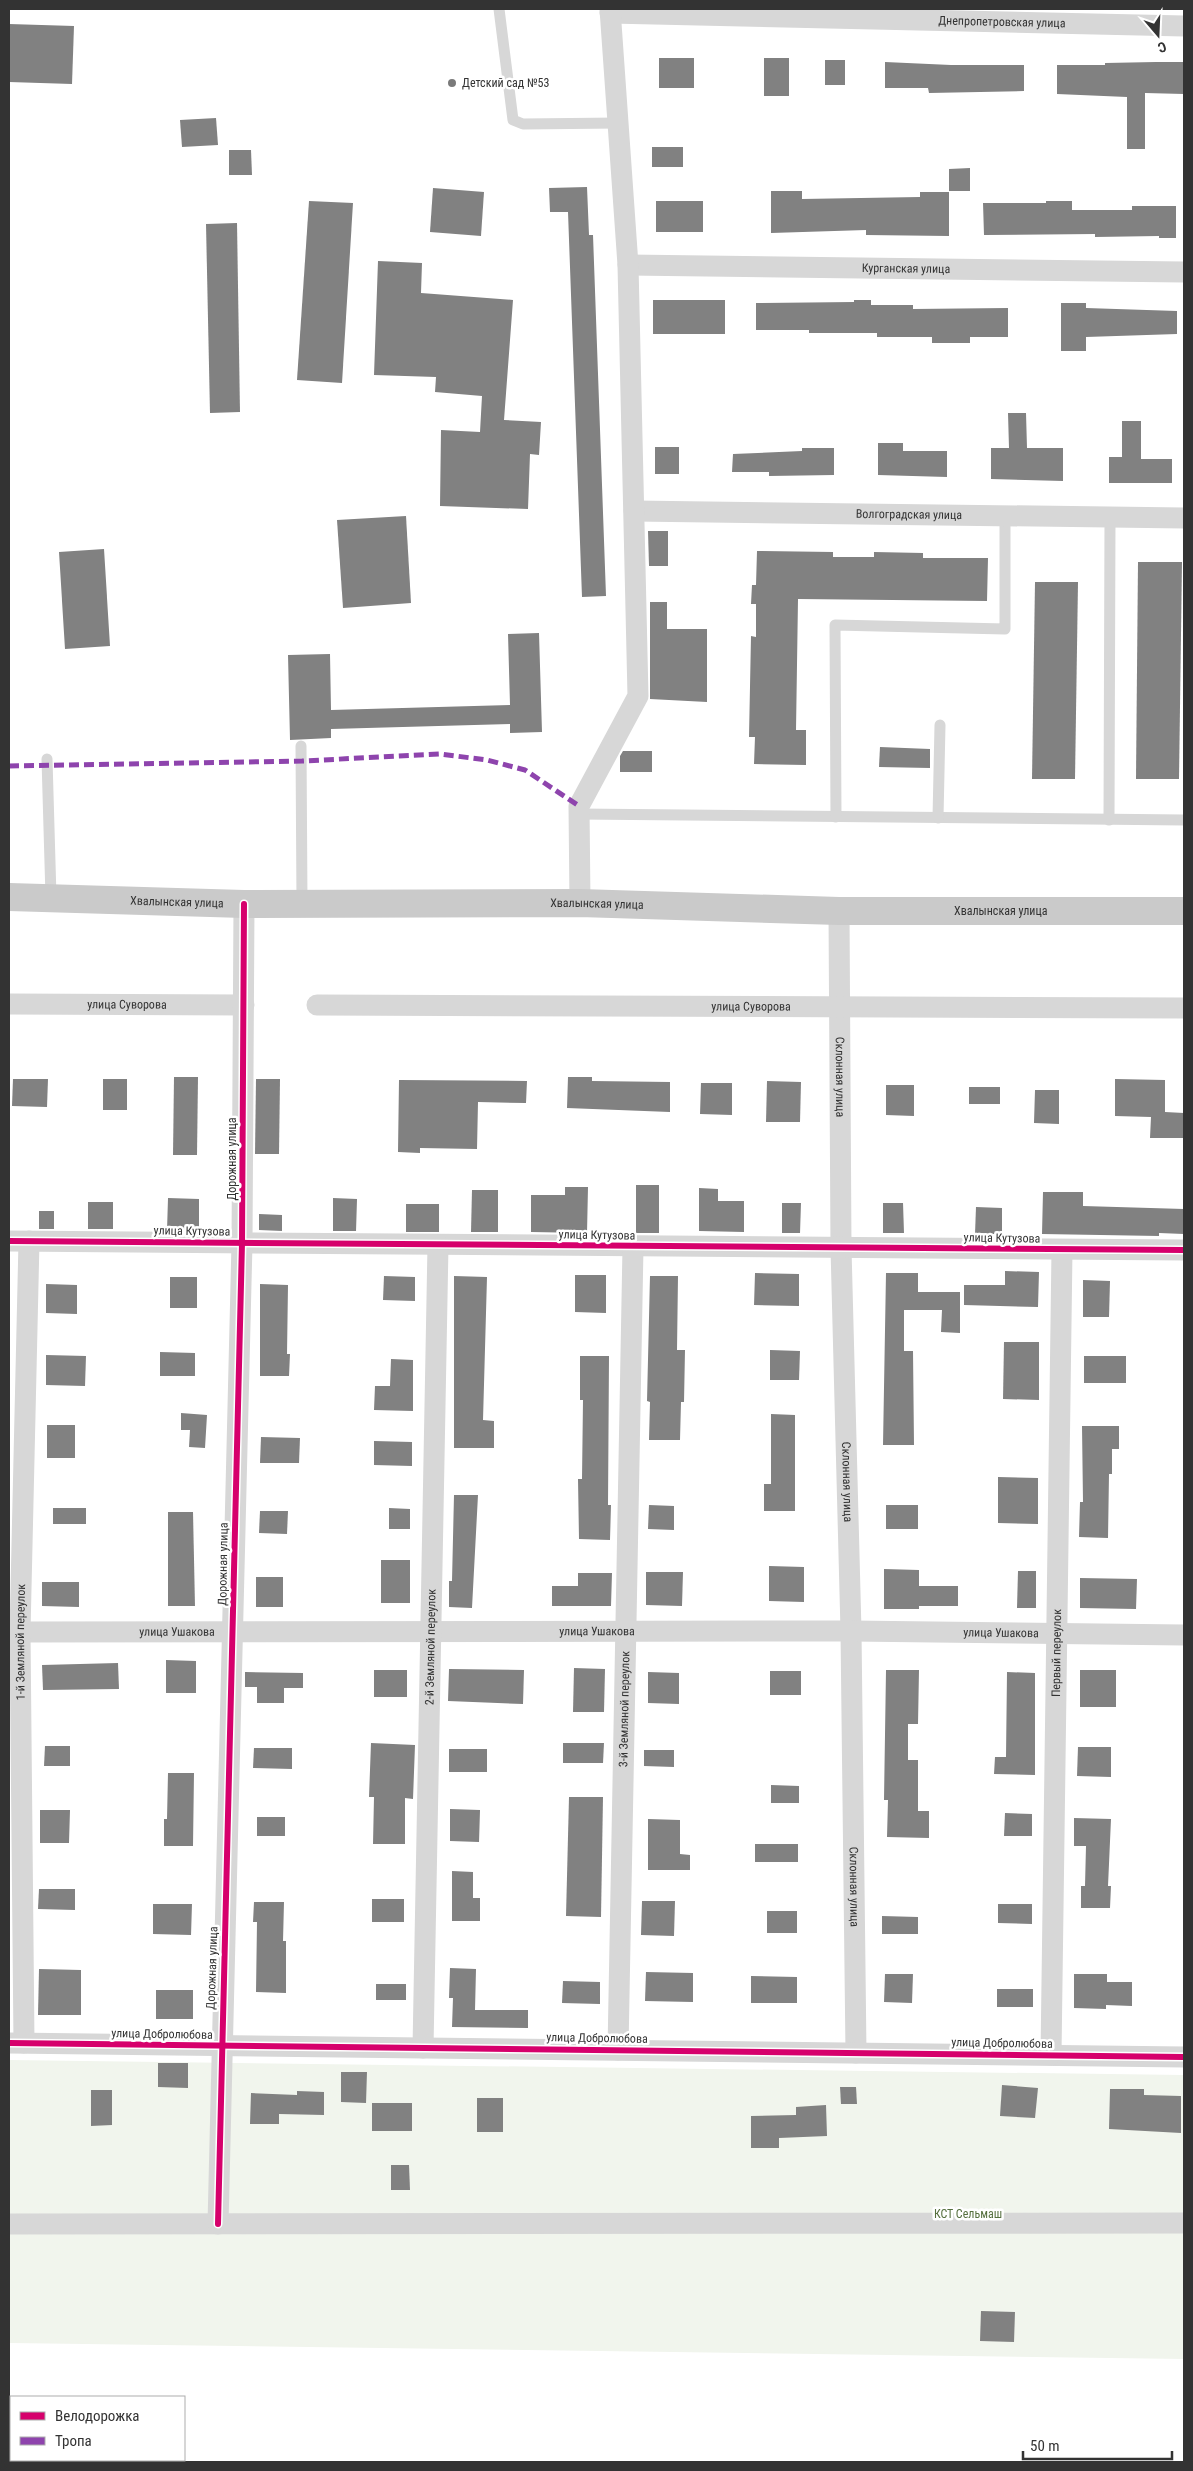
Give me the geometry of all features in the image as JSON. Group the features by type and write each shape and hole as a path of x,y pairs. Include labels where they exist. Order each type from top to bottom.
{"main road":[{"name":"Хвалынская улица","path":"9,897 244,904 580,903 839,910 1184,911"}],"street":[{"path":"580,903 579,806 638,696 628,265 610,11"},
{"name":"Днепропетровская улица","path":"610,11 1184,26"},
{"name":"Курганская улица","path":"628,265 1184,272"},
{"name":"Волгоградская улица","path":"634,511 1184,518"},
{"name":"Дорожная улица","path":"218,2224 242,1243 244,904"},
{"name":"Склонная улица","path":"839,910 841,1248 851,1631 856,2053"},
{"name":"улица Суворова","path":"9,1004 244,1005"},
{"name":"улица Суворова","path":"317,1005 1184,1008"},
{"name":"улица Кутузова","path":"19,1241 1184,1250"},
{"name":"1-й Земляной переулок","path":"16,2043 14,1632 19,1241"},
{"name":"2-й Земляной переулок","path":"423,2048 429,1632 438,1245"},
{"name":"3-й Земляной переулок","path":"618,2050 633,1247"},
{"name":"Первый переулок","path":"1051,2055 1062,1250"},
{"name":"улица Ушакова","path":"14,1632 851,1631 1184,1635"},
{"name":"улица Добролюбова","path":"16,2043 1184,2057"},
{"path":"9,2224 1184,2223"}],"lane":[{"path":"499,9 513,120 523,124 618,123"},
{"path":"836,817 835,625 1005,629 1005,517"},
{"path":"1109,820 1110,518"},
{"path":"938,818 940,725"},
{"path":"301,746 302,903"},
{"path":"47,760 51,897"},
{"path":"579,814 1184,820"}],"green space":[{"name":"КСТ Сельмаш","path":"9,2060 1184,2075 1184,2359 9,2343"}],"building":[{"path":"9,24 74,26 72,84 9,82"},
{"path":"659,58 694,58 694,88 659,88"},
{"path":"764,58 789,58 789,96 764,96"},
{"path":"825,60 845,60 845,85 825,85"},
{"path":"885,62 951,65 1024,65 1024,91 929,93 928,88 885,88"},
{"path":"1184,62 1184,94 1145,93 1145,149 1127,149 1127,97 1057,94 1057,65"},
{"path":"216,118 218,145 182,147 180,120"},
{"path":"652,147 683,147 683,167 652,167"},
{"path":"229,150 251,150 252,175 229,175"},
{"path":"970,168 970,191 949,191 949,169"},
{"path":"587,187 589,235 593,235 606,596 582,597 568,212 550,212 549,188"},
{"path":"433,188 484,192 481,236 430,232"},
{"path":"771,191 802,191 802,199 920,197 920,192 949,192 949,236 866,235 866,230 771,233"},
{"path":"309,201 353,203 342,383 297,380"},
{"path":"656,201 703,201 703,232 656,232"},
{"path":"1046,201 1072,201 1072,210 1132,210 1132,206 1176,206 1176,238 1159,238 1159,236 1095,237 1095,234 984,235 983,203 1046,203"},
{"path":"237,223 240,412 210,413 206,224"},
{"path":"378,261 422,263 421,293 513,300 504,420 541,422 539,455 530,454 528,509 440,506 441,430 480,432 482,396 435,392 436,377 374,375"},
{"path":"653,300 725,300 725,334 653,334"},
{"path":"854,300 871,300 871,305 913,305 913,309 1008,308 1008,337 970,337 970,343 932,343 932,337 877,337 877,333 809,333 809,330 756,330 756,303 854,302"},
{"path":"1061,303 1086,303 1086,308 1177,311 1177,334 1086,337 1086,351 1061,351"},
{"path":"1008,413 1026,413 1027,448 1063,448 1063,481 991,479 991,448 1009,448"},
{"path":"1122,421 1141,421 1141,459 1172,459 1172,483 1109,483 1109,457 1122,457"},
{"path":"878,443 903,443 903,451 947,451 947,477 878,475"},
{"path":"655,447 679,447 679,474 655,474"},
{"path":"802,448 834,448 834,475 769,476 769,472 732,472 733,454 802,451"},
{"path":"406,516 411,603 343,608 337,520"},
{"path":"648,531 668,531 668,566 649,566"},
{"path":"104,549 110,646 65,649 59,552"},
{"path":"757,551 833,552 833,557 874,557 874,552 923,553 923,558 988,558 987,601 798,599 796,730 806,730 806,765 754,764 755,737 749,737 751,636 756,637 756,604 751,604 752,585 756,585"},
{"path":"1138,562 1182,562 1179,779 1136,779"},
{"path":"1035,582 1078,582 1075,779 1032,779"},
{"path":"650,602 667,602 667,629 707,629 707,702 650,699"},
{"path":"539,633 542,732 510,733 510,724 331,729 331,738 290,740 288,655 330,654 331,710 510,705 508,634"},
{"path":"880,747 930,749 930,768 879,767"},
{"path":"623,751 652,751 652,772 620,772 620,756"},
{"path":"174,1077 198,1077 197,1155 173,1155"},
{"path":"568,1077 592,1077 592,1081 670,1082 670,1112 567,1108"},
{"path":"13,1079 48,1079 47,1107 12,1106"},
{"path":"103,1079 127,1079 127,1110 103,1110"},
{"path":"256,1079 280,1079 279,1154 255,1154"},
{"path":"1115,1079 1165,1080 1165,1112 1184,1113 1184,1138 1150,1138 1151,1117 1115,1116"},
{"path":"399,1080 527,1081 526,1103 478,1102 477,1149 420,1148 420,1153 398,1152"},
{"path":"767,1081 801,1082 800,1122 766,1122"},
{"path":"701,1083 732,1083 732,1115 700,1114"},
{"path":"886,1085 914,1085 914,1116 886,1115"},
{"path":"969,1087 1000,1087 1000,1104 969,1104"},
{"path":"1035,1090 1059,1090 1059,1124 1034,1123"},
{"path":"636,1185 659,1185 659,1233 636,1233"},
{"path":"565,1187 588,1187 587,1233 531,1232 531,1195 565,1195"},
{"path":"699,1188 718,1189 718,1201 744,1201 744,1232 699,1231"},
{"path":"472,1190 498,1190 498,1232 471,1232"},
{"path":"1043,1192 1083,1192 1083,1206 1184,1209 1184,1234 1159,1233 1159,1236 1042,1234"},
{"path":"168,1198 199,1199 199,1230 167,1230"},
{"path":"333,1198 357,1199 356,1231 333,1231"},
{"path":"88,1202 113,1202 113,1229 88,1229"},
{"path":"782,1203 801,1203 800,1233 782,1233"},
{"path":"883,1203 903,1203 904,1233 883,1233"},
{"path":"406,1204 439,1204 439,1232 406,1232"},
{"path":"976,1207 1002,1208 1002,1234 975,1234"},
{"path":"39,1211 54,1211 54,1229 39,1229"},
{"path":"259,1214 282,1215 282,1231 259,1230"},
{"path":"1005,1271 1039,1272 1038,1307 964,1305 964,1285 1005,1285"},
{"path":"755,1273 799,1274 799,1306 754,1305"},
{"path":"886,1273 918,1273 918,1292 960,1292 960,1333 941,1332 942,1310 904,1310 904,1351 913,1351 914,1445 883,1445"},
{"path":"575,1275 606,1275 606,1313 575,1312"},
{"path":"384,1276 415,1277 415,1301 383,1300"},
{"path":"454,1276 487,1277 483,1420 494,1421 494,1448 454,1448"},
{"path":"650,1276 678,1276 677,1350 685,1350 684,1402 681,1402 680,1440 649,1440 650,1402 647,1401"},
{"path":"170,1277 197,1277 197,1308 170,1308"},
{"path":"1083,1280 1110,1281 1109,1317 1083,1317"},
{"path":"46,1284 77,1285 77,1314 46,1313"},
{"path":"260,1284 288,1285 287,1354 290,1354 289,1376 260,1376"},
{"path":"1004,1342 1039,1342 1039,1400 1003,1399"},
{"path":"770,1350 800,1351 799,1380 770,1380"},
{"path":"160,1352 195,1353 195,1376 160,1376"},
{"path":"46,1355 86,1356 85,1386 46,1385"},
{"path":"580,1356 609,1356 608,1505 611,1505 610,1540 579,1539 578,1479 582,1479 583,1400 580,1400"},
{"path":"1084,1356 1126,1356 1126,1383 1084,1383"},
{"path":"391,1359 413,1360 413,1411 374,1410 375,1386 390,1386"},
{"path":"181,1413 207,1415 205,1448 189,1447 190,1430 181,1430"},
{"path":"771,1414 795,1415 795,1511 764,1511 764,1484 771,1484"},
{"path":"47,1425 75,1425 75,1458 47,1458"},
{"path":"1082,1426 1119,1426 1119,1449 1112,1449 1112,1474 1109,1474 1108,1538 1079,1537 1080,1502 1083,1502"},
{"path":"261,1437 300,1438 299,1463 260,1463"},
{"path":"374,1441 412,1442 412,1466 374,1465"},
{"path":"998,1477 1038,1478 1038,1524 998,1523"},
{"path":"454,1495 478,1495 472,1608 449,1607 449,1581 452,1581"},
{"path":"649,1505 674,1506 674,1530 648,1529"},
{"path":"886,1505 918,1505 918,1529 886,1529"},
{"path":"53,1508 86,1508 86,1524 53,1524"},
{"path":"389,1508 410,1509 410,1529 389,1529"},
{"path":"260,1511 288,1511 287,1534 259,1533"},
{"path":"168,1512 193,1512 195,1606 168,1606"},
{"path":"381,1560 410,1560 410,1603 381,1603"},
{"path":"769,1566 804,1567 804,1602 769,1601"},
{"path":"884,1569 919,1570 919,1586 958,1586 958,1606 919,1606 919,1609 884,1609"},
{"path":"1018,1571 1036,1571 1036,1608 1017,1608"},
{"path":"646,1572 683,1572 682,1606 646,1605"},
{"path":"578,1573 612,1573 611,1606 552,1606 552,1586 578,1586"},
{"path":"256,1577 283,1577 283,1607 256,1607"},
{"path":"1080,1578 1137,1579 1136,1609 1080,1608"},
{"path":"42,1582 79,1582 79,1607 42,1606"},
{"path":"166,1660 196,1661 196,1693 166,1693"},
{"path":"118,1663 119,1689 43,1690 42,1665"},
{"path":"574,1668 605,1669 604,1712 573,1712"},
{"path":"449,1669 524,1670 523,1704 448,1701"},
{"path":"374,1670 407,1670 407,1697 374,1697"},
{"path":"886,1670 919,1670 918,1724 908,1724 908,1760 918,1760 918,1811 929,1811 929,1838 887,1837 888,1800 884,1800"},
{"path":"1080,1670 1116,1670 1116,1707 1080,1707"},
{"path":"770,1671 801,1671 801,1695 770,1695"},
{"path":"245,1672 303,1673 303,1688 284,1688 284,1703 257,1703 257,1687 245,1687"},
{"path":"648,1672 679,1673 679,1704 648,1703"},
{"path":"1007,1672 1035,1673 1035,1775 994,1774 995,1757 1006,1757"},
{"path":"371,1743 415,1745 413,1799 405,1798 405,1844 373,1844 374,1797 369,1797"},
{"path":"563,1743 604,1743 603,1763 563,1763"},
{"path":"45,1746 70,1746 70,1766 44,1766"},
{"path":"1078,1747 1111,1747 1111,1777 1077,1776"},
{"path":"254,1748 292,1748 292,1769 253,1768"},
{"path":"449,1749 487,1749 487,1772 449,1772"},
{"path":"644,1750 674,1750 674,1767 644,1766"},
{"path":"168,1773 194,1773 193,1846 164,1846 164,1819 167,1819"},
{"path":"771,1785 799,1786 799,1803 771,1803"},
{"path":"569,1797 603,1797 601,1917 566,1916"},
{"path":"450,1809 480,1810 479,1842 450,1841"},
{"path":"40,1810 70,1810 69,1843 40,1843"},
{"path":"1005,1813 1032,1814 1032,1836 1004,1836"},
{"path":"257,1817 285,1817 285,1836 257,1836"},
{"path":"1074,1818 1111,1819 1108,1886 1111,1886 1110,1908 1081,1908 1081,1886 1085,1886 1086,1846 1074,1846"},
{"path":"648,1819 680,1820 680,1854 690,1855 690,1870 648,1870"},
{"path":"755,1844 798,1844 798,1862 755,1862"},
{"path":"452,1871 473,1872 473,1898 480,1898 480,1921 452,1921"},
{"path":"39,1889 75,1889 75,1910 38,1909"},
{"path":"372,1899 404,1899 404,1922 372,1922"},
{"path":"642,1901 675,1901 674,1936 641,1935"},
{"path":"254,1902 284,1902 283,1941 286,1941 286,1993 256,1992 257,1922 253,1922"},
{"path":"153,1904 192,1904 191,1935 153,1934"},
{"path":"998,1904 1032,1904 1032,1924 998,1923"},
{"path":"767,1911 797,1911 797,1933 767,1933"},
{"path":"882,1916 918,1917 918,1934 882,1934"},
{"path":"450,1968 476,1969 475,2010 528,2010 528,2028 452,2027 453,1998 449,1998"},
{"path":"39,1969 81,1970 81,2015 38,2015"},
{"path":"646,1972 693,1973 693,2002 645,2001"},
{"path":"885,1974 913,1974 912,2003 884,2002"},
{"path":"1074,1974 1107,1974 1107,1982 1132,1982 1132,2006 1106,2005 1106,2009 1074,2008"},
{"path":"751,1976 797,1977 797,2003 751,2003"},
{"path":"563,1981 600,1982 600,2004 562,2003"},
{"path":"376,1984 406,1984 406,2000 376,2000"},
{"path":"997,1989 1033,1989 1033,2007 997,2007"},
{"path":"156,1990 193,1990 193,2019 156,2019"},
{"path":"158,2063 188,2063 188,2088 158,2087"},
{"path":"341,2072 367,2072 366,2103 341,2102"},
{"path":"1002,2085 1038,2088 1035,2118 1000,2116"},
{"path":"840,2087 856,2087 857,2104 841,2104"},
{"path":"1110,2089 1144,2089 1144,2095 1181,2096 1181,2133 1109,2129"},
{"path":"91,2090 112,2090 112,2125 91,2126"},
{"path":"297,2091 324,2092 324,2115 279,2114 279,2124 250,2124 251,2093 297,2095"},
{"path":"477,2098 503,2098 503,2132 477,2132"},
{"path":"372,2103 412,2103 412,2131 372,2131"},
{"path":"826,2105 827,2136 779,2138 779,2148 751,2148 751,2116 796,2115 796,2107"},
{"path":"391,2165 409,2165 410,2190 391,2190"},
{"path":"981,2311 1015,2312 1014,2342 980,2341"}],"marked path":[{"path":"9,766 302,761 440,754 487,760 525,770 579,806"}],"cycle path":[{"path":"218,2224 242,1243 244,904"},
{"path":"9,1241 1184,1250"},
{"path":"9,2043 1184,2057"}],"place":[{"name":"Детский сад №53","path":"452,83"}]}
